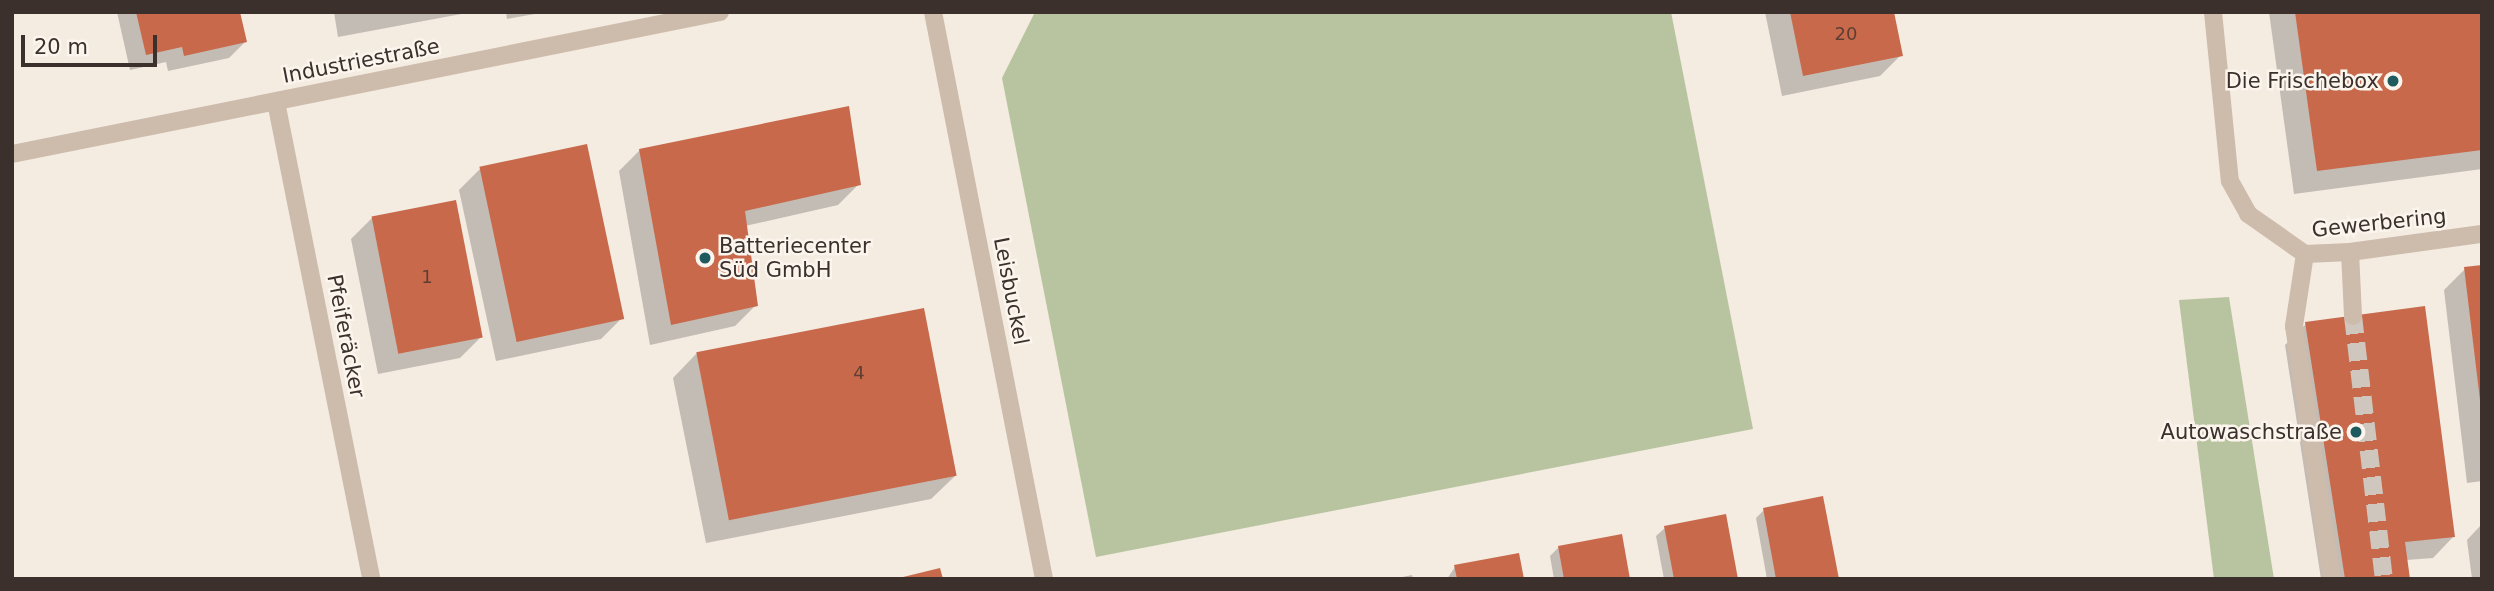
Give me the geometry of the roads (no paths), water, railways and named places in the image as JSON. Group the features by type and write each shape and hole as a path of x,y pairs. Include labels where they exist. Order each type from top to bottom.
{"street":[{"name":"Industriestraße","path":"12,154 719,12"},
{"name":"Leisbuckel","path":"933,12 1044,579"},
{"name":"Gewerbering","path":"2213,12 2231,181 2248,214 2305,254 2350,252 2482,234"},
{"name":"Pfeiferäcker","path":"276,102 371,579"},
{"path":"2350,252 2353,316"},
{"path":"2305,254 2294,326 2332,579"}],"tunnel":[{"path":"2353,316 2384,579"}],"place":[{"name":"Die Frischebox","path":"2393,81"},
{"name":"Batteriecenter Süd GmbH","path":"705,258"},
{"name":"Autowaschstraße","path":"2356,432"}]}
